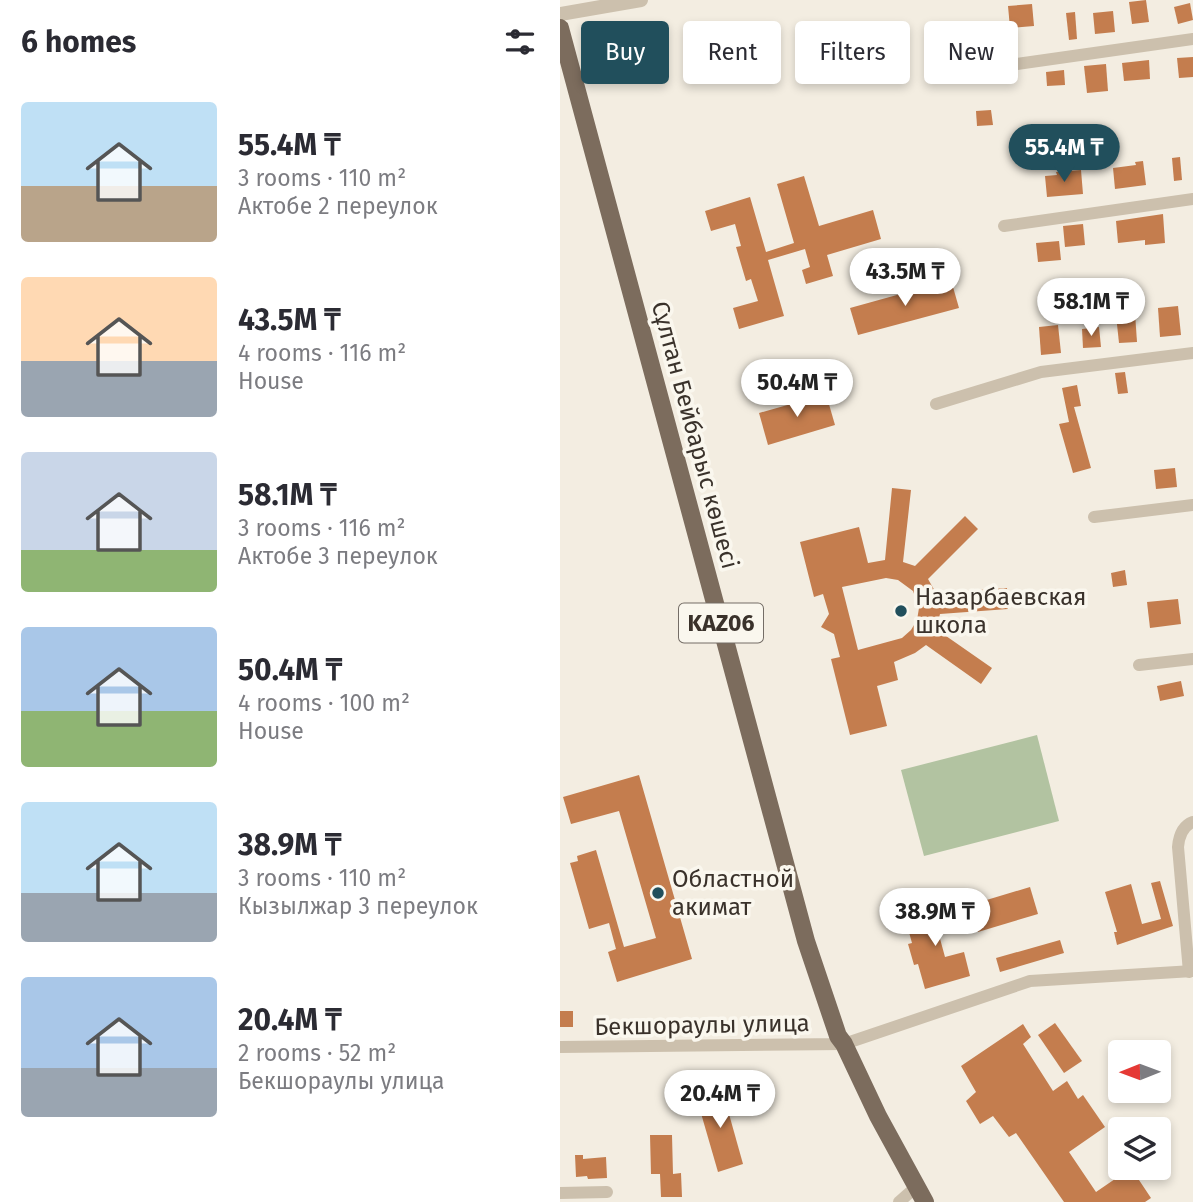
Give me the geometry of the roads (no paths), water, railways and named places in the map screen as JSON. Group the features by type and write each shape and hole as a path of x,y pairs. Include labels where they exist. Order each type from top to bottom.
{"main road":[{"name":"Сұлтан Бейбарыс көшесі","path":"560,28 806,941 838,1036 845,1044 878,1116 921,1195"}],"street":[{"path":"560,14 641,0"},
{"path":"1018,64 1193,39"},
{"path":"1004,226 1193,199"},
{"path":"936,404 1041,372 1193,353"},
{"path":"1094,517 1193,505"},
{"path":"1139,665 1193,659"},
{"path":"1190,823 1179,836 1178,847 1191,971"},
{"name":"Бекшораулы улица","path":"560,1047 845,1044 1030,981 1191,971"},
{"path":"560,1193 607,1192"},
{"path":"899,1202 921,1195"}],"place":[{"name":"Назарбаевская школа","path":"901,611"},
{"name":"Областной акимат","path":"658,893"}]}
